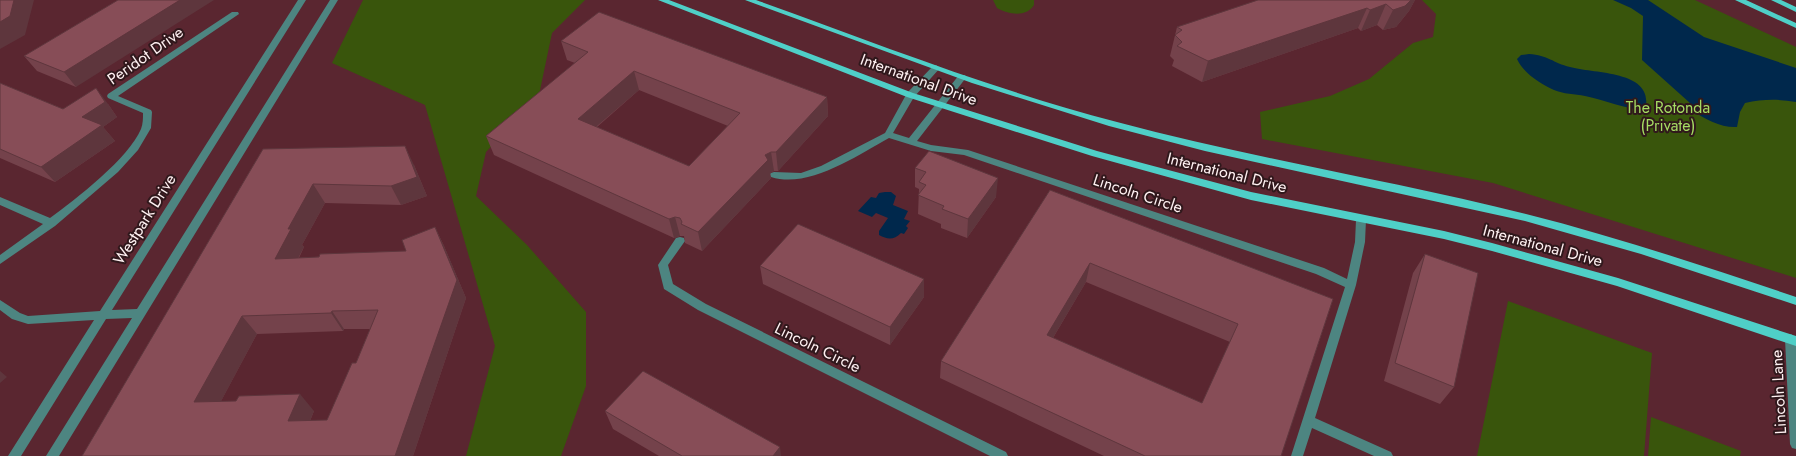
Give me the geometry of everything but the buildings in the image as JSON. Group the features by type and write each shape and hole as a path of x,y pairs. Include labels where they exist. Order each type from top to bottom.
{"main road":[{"name":"International Drive","path":"662,0 910,95 1154,171 1250,196 1361,220 1444,235 1561,266 1794,340"},
{"name":"International Drive","path":"749,0 962,77 1113,124 1294,168 1490,209 1583,234 1694,267 1796,301"},
{"path":"1739,0 1796,26"},
{"path":"1774,0 1796,10"}],"street":[{"name":"Westpark Drive","path":"14,456 302,0"},
{"path":"52,456 334,0"},
{"name":"Peridot Drive","path":"0,260 89,193 134,147 149,121 148,112 111,96 235,14"},
{"path":"774,175 801,176 824,168 888,135 910,95 936,68"},
{"path":"912,142 942,105 962,77"},
{"name":"Lincoln Circle","path":"888,135 931,148 965,152 1320,271 1351,285"},
{"path":"0,201 51,223"},
{"path":"1297,456 1351,285 1360,242 1361,220"},
{"name":"Lincoln Circle","path":"680,241 663,265 668,286 702,307 1002,456"},
{"path":"0,304 16,316 28,320 140,313"},
{"name":"Lincoln Lane","path":"1794,340 1796,444"},
{"path":"1308,421 1387,456"}],"green space":[{"path":"363,0 585,0 552,33 539,95 486,152 476,196 527,245 586,312 586,386 561,456 466,456 495,346 425,105 332,63"},
{"path":"993,0 1034,0 1034,5 1026,12 1017,14 1006,12 997,8"},
{"name":"The Rotonda (Private)","path":"1422,0 1695,0 1796,47 1796,278 1493,183 1262,139 1260,112 1330,96 1369,79 1413,43 1433,37 1436,14"},
{"path":"1508,301 1652,353 1644,456 1477,456"},
{"path":"1651,417 1741,451 1740,456 1648,456"}],"water":[{"path":"1613,0 1648,0 1704,37 1796,68 1796,102 1771,100 1745,103 1740,112 1737,127 1725,126 1697,114 1692,111 1690,103 1642,60 1643,16 1631,8"},
{"path":"1529,54 1546,57 1570,67 1621,76 1632,81 1641,87 1646,97 1645,110 1630,108 1581,95 1554,90 1533,78 1523,69 1517,59 1521,55"},
{"path":"891,192 896,196 893,205 908,211 904,219 910,221 906,226 908,228 904,234 901,233 896,237 891,238 885,238 879,235 879,231 888,218 876,213 872,217 858,211 871,197 876,198 879,193"}]}
